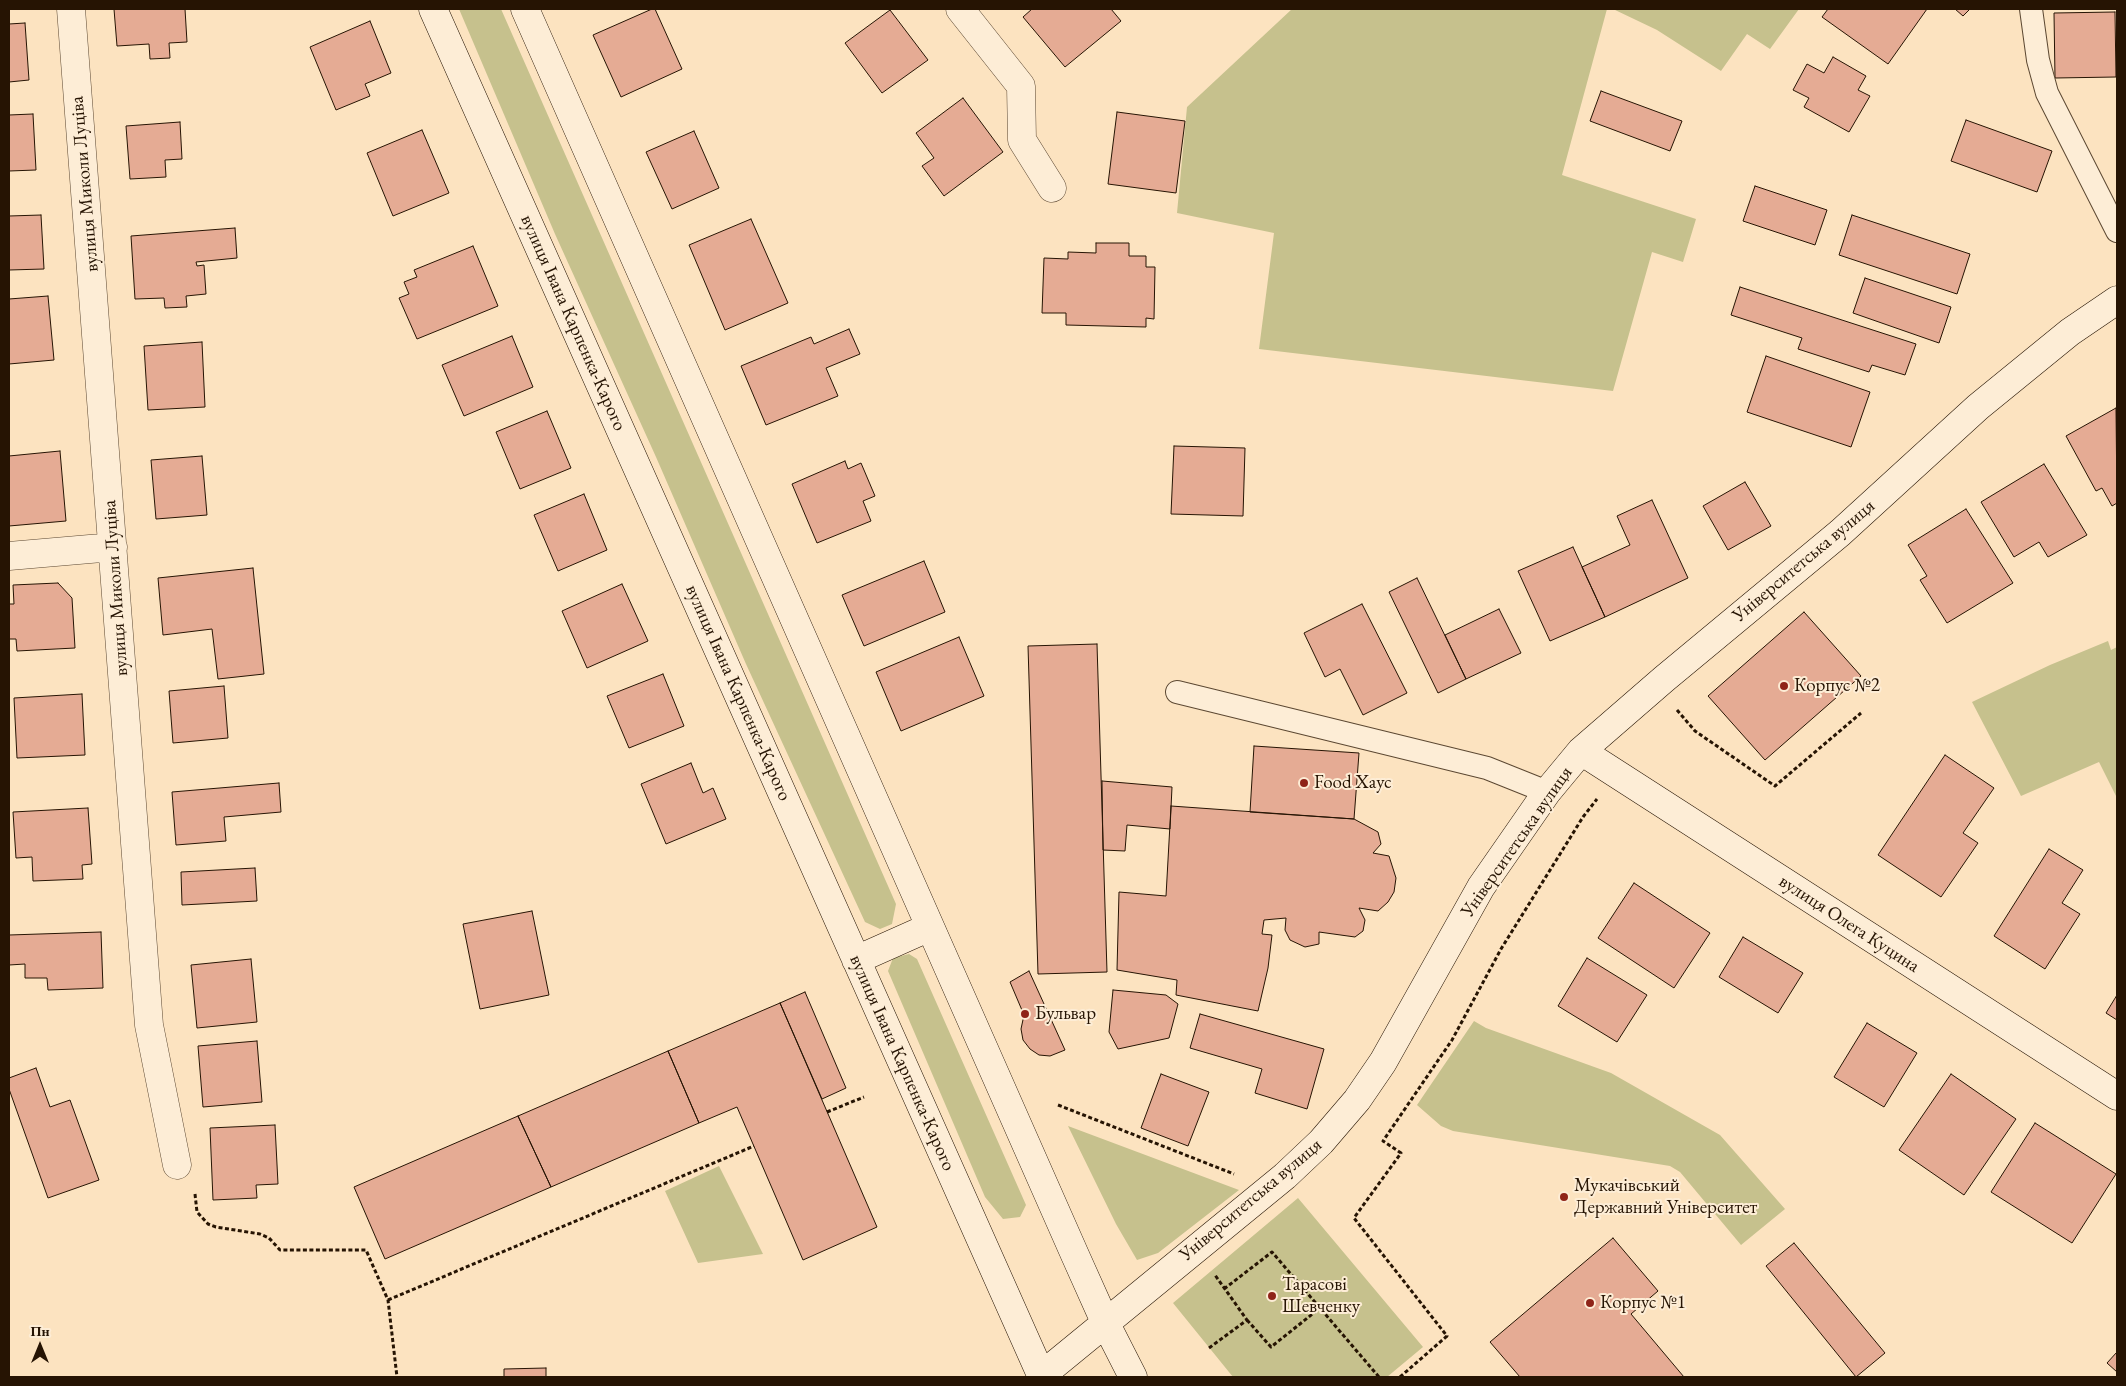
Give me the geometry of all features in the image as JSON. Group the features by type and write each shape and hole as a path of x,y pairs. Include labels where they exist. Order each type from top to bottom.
{"main road":[{"name":"вулиця Миколи Луціва","path":"71,9 149,1025 177,1165"},
{"name":"вулиця Івана Карпенка-Карого","path":"433,9 1042,1376"},
{"path":"525,9 1105,1322 1134,1377"},
{"path":"960,9 1021,86 1022,140 1052,188"},
{"name":"Університетська вулиця","path":"1042,1376 1105,1322 1285,1176 1321,1142 1357,1100 1383,1062 1481,887 1547,792 1581,752 1664,679 1840,533 1978,407 2070,332 2117,300"},
{"path":"9,556 113,547"},
{"name":"вулиця Олега Куцина","path":"1581,752 2117,1096"},
{"path":"856,960 930,927"}],"lane":[{"path":"2031,9 2038,60 2048,93 2117,231"},
{"path":"1177,692 1487,768 1547,792"}],"path":[{"path":"1672,705 1696,731 1775,786 1861,713"},
{"path":"1400,1377 1447,1336 1354,1218 1401,1153 1383,1141 1452,1040 1501,949 1583,817 1616,774"},
{"path":"828,1112 864,1097"},
{"path":"1058,1106 1240,1176"},
{"path":"388,1300 754,1146"},
{"path":"195,1192 197,1212 208,1224 216,1228 260,1234 268,1238 280,1250 366,1250 388,1300 397,1377"},
{"path":"1195,1248 1247,1320 1271,1347 1320,1308"},
{"path":"1224,1289 1272,1252 1379,1377"},
{"path":"1209,1348 1247,1320"}],"shaded area":[{"path":"459,9 501,9 896,904 892,924 880,929 865,922 746,664 656,457 555,234"},
{"path":"1292,9 1607,9 1562,175 1696,219 1683,262 1652,252 1613,391 1259,349 1274,233 1177,213 1187,107"},
{"path":"1613,9 1799,9 1770,49 1747,34 1721,71 1657,30"},
{"path":"2108,641 2111,650 2117,647 2117,798 2099,762 2021,796 1972,702 2050,665"},
{"path":"909,954 917,959 1026,1205 1020,1217 1003,1219 985,1197 888,971 893,958"},
{"path":"1474,1021 1486,1028 1611,1073 1720,1135 1785,1209 1741,1245 1680,1172 1670,1166 1453,1131 1441,1126 1417,1105"},
{"path":"1068,1126 1239,1190 1158,1253 1137,1260 1116,1224"},
{"path":"719,1166 763,1254 698,1263 665,1191"},
{"path":"1298,1198 1423,1347 1387,1377 1233,1377 1173,1303"}],"building":[{"path":"114,9 185,9 187,42 169,43 170,58 150,59 149,44 117,46"},
{"path":"655,9 682,69 621,97 593,35"},
{"path":"1032,9 1111,9 1121,21 1065,67 1023,17"},
{"path":"1828,9 1927,9 1888,64 1822,17"},
{"path":"1955,9 1970,9 1963,16"},
{"path":"890,10 928,60 882,93 845,43"},
{"path":"2115,12 2116,77 2055,78 2054,13"},
{"path":"370,21 391,73 365,84 370,96 336,110 310,47"},
{"path":"25,23 29,80 9,82 9,24"},
{"path":"1833,57 1866,76 1858,90 1870,96 1849,132 1804,107 1809,98 1793,90 1807,64 1824,73"},
{"path":"1601,91 1682,121 1670,151 1590,121"},
{"path":"963,98 1003,152 944,196 922,166 934,158 916,133"},
{"path":"1117,112 1185,121 1176,193 1108,184"},
{"path":"33,114 36,170 9,171 9,115"},
{"path":"1966,120 2052,151 2037,192 1951,161"},
{"path":"180,122 182,159 165,160 166,177 130,179 126,126"},
{"path":"422,130 449,193 393,216 367,153"},
{"path":"694,131 719,188 672,209 646,152"},
{"path":"1755,186 1827,210 1815,245 1743,221"},
{"path":"41,215 44,269 9,270 9,216"},
{"path":"1852,215 1970,254 1957,294 1839,255"},
{"path":"751,219 788,303 725,330 689,245"},
{"path":"235,228 237,258 196,262 197,266 204,265 206,294 186,296 187,307 165,308 164,298 135,299 131,236"},
{"path":"1096,243 1129,243 1129,256 1146,256 1146,267 1155,267 1154,319 1146,318 1146,327 1066,325 1066,313 1042,313 1044,258 1068,259 1068,252 1096,253"},
{"path":"473,246 498,306 417,339 399,298 409,294 404,282 417,277 414,270"},
{"path":"1865,278 1951,307 1939,343 1853,313"},
{"path":"1740,287 1916,344 1905,375 1872,365 1869,372 1798,349 1802,338 1731,315"},
{"path":"48,296 54,360 9,364 9,299"},
{"path":"849,329 860,354 826,368 838,396 766,425 741,366 811,337 814,344"},
{"path":"512,336 533,387 464,416 442,365"},
{"path":"202,342 205,407 148,410 144,346"},
{"path":"1766,356 1870,392 1851,447 1747,412"},
{"path":"2116,408 2117,503 2112,506 2102,488 2096,491 2066,436"},
{"path":"547,411 571,468 520,489 496,432"},
{"path":"1174,446 1245,448 1243,516 1171,514"},
{"path":"60,451 66,521 9,526 9,456"},
{"path":"202,456 207,515 156,519 151,460"},
{"path":"845,461 848,469 861,463 875,496 863,501 871,521 817,543 792,484"},
{"path":"2044,464 2087,535 2048,557 2039,542 2014,557 1981,502"},
{"path":"1745,482 1771,526 1728,550 1703,506"},
{"path":"584,494 607,550 558,571 534,515"},
{"path":"1652,500 1688,578 1605,617 1582,567 1630,545 1617,516"},
{"path":"1966,509 2013,583 1947,623 1920,580 1927,576 1908,545"},
{"path":"1573,547 1605,617 1550,641 1518,571"},
{"path":"924,561 945,612 864,646 842,595"},
{"path":"253,568 264,674 218,679 212,629 163,635 158,578"},
{"path":"1417,578 1466,679 1438,693 1389,592"},
{"path":"58,583 72,598 75,648 17,651 16,639 9,639 9,604 14,604 13,585"},
{"path":"622,584 648,641 587,668 562,611"},
{"path":"1362,604 1407,693 1363,715 1340,669 1325,677 1304,633"},
{"path":"1499,609 1521,653 1466,679 1445,635"},
{"name":"Корпус №2","path":"1804,612 1861,676 1765,760 1708,696"},
{"path":"959,637 984,696 901,731 876,672"},
{"path":"1097,644 1107,972 1038,974 1028,646"},
{"path":"663,674 684,726 629,748 607,696"},
{"path":"224,686 228,738 173,743 169,691"},
{"path":"82,694 85,755 17,758 14,698"},
{"name":"Food Хаус","path":"1254,746 1359,753 1354,819 1250,812"},
{"path":"1945,755 1994,788 1963,833 1978,843 1941,897 1878,855"},
{"path":"691,763 703,793 713,788 726,819 666,844 641,784"},
{"path":"1102,781 1172,787 1170,829 1127,825 1125,851 1103,850"},
{"path":"279,783 281,812 224,817 226,841 176,845 172,792"},
{"path":"1171,806 1354,819 1378,832 1381,844 1373,853 1389,856 1396,878 1394,892 1388,902 1378,911 1359,908 1365,920 1363,931 1355,937 1319,932 1319,944 1305,947 1290,940 1285,930 1286,918 1264,920 1262,934 1272,935 1268,968 1258,1011 1176,995 1177,980 1117,970 1119,892 1166,896"},
{"path":"88,808 92,864 82,865 83,879 33,881 32,857 16,858 13,812"},
{"path":"2049,849 2083,870 2062,903 2080,914 2045,969 1994,936"},
{"path":"255,868 257,901 182,905 181,872"},
{"path":"1634,883 1710,933 1674,988 1598,938"},
{"path":"532,911 549,995 480,1009 463,924"},
{"path":"101,932 103,988 48,990 47,978 25,978 25,964 9,965 9,935"},
{"path":"1743,937 1803,973 1778,1013 1719,977"},
{"path":"1587,958 1647,995 1617,1042 1558,1006"},
{"path":"251,959 257,1022 197,1028 191,965"},
{"path":"1029,971 1065,1050 1050,1056 1039,1055 1030,1049 1023,1040 1021,1029 1024,1015 1010,982"},
{"path":"1113,990 1166,995 1178,1004 1169,1038 1118,1049 1109,1032"},
{"path":"805,992 846,1088 822,1099 780,1003"},
{"path":"2117,995 2117,1020 2106,1013"},
{"path":"780,1003 877,1227 803,1260 737,1107 699,1123 668,1051"},
{"path":"1200,1014 1324,1049 1307,1109 1255,1093 1262,1069 1190,1048"},
{"path":"1867,1023 1917,1053 1884,1107 1834,1077"},
{"path":"257,1041 262,1102 203,1107 198,1046"},
{"path":"668,1051 699,1123 551,1187 518,1116"},
{"path":"36,1068 50,1107 70,1100 99,1180 48,1198 9,1089 9,1078"},
{"path":"1161,1074 1209,1092 1188,1146 1141,1128"},
{"path":"1951,1074 2016,1119 1964,1195 1899,1150"},
{"path":"518,1116 551,1187 385,1259 354,1187"},
{"path":"2035,1123 2116,1174 2072,1243 1991,1192"},
{"path":"275,1125 278,1184 256,1185 257,1198 213,1200 210,1128"},
{"name":"Корпус №1","path":"1613,1238 1658,1291 1631,1314 1684,1377 1520,1377 1490,1342"},
{"path":"1794,1243 1885,1353 1856,1377 1766,1266"},
{"path":"2117,1352 2117,1372 2107,1363"},
{"path":"546,1368 546,1377 504,1377 504,1369"}],"place":[{"name":"Корпус №2","path":"1784,686"},
{"name":"Food Хаус","path":"1304,783"},
{"name":"Бульвар","path":"1025,1014"},
{"name":"Мукачівський Державний Університет","path":"1564,1197"},
{"name":"Тарасові Шевченку","path":"1272,1296"},
{"name":"Корпус №1","path":"1590,1303"}]}
